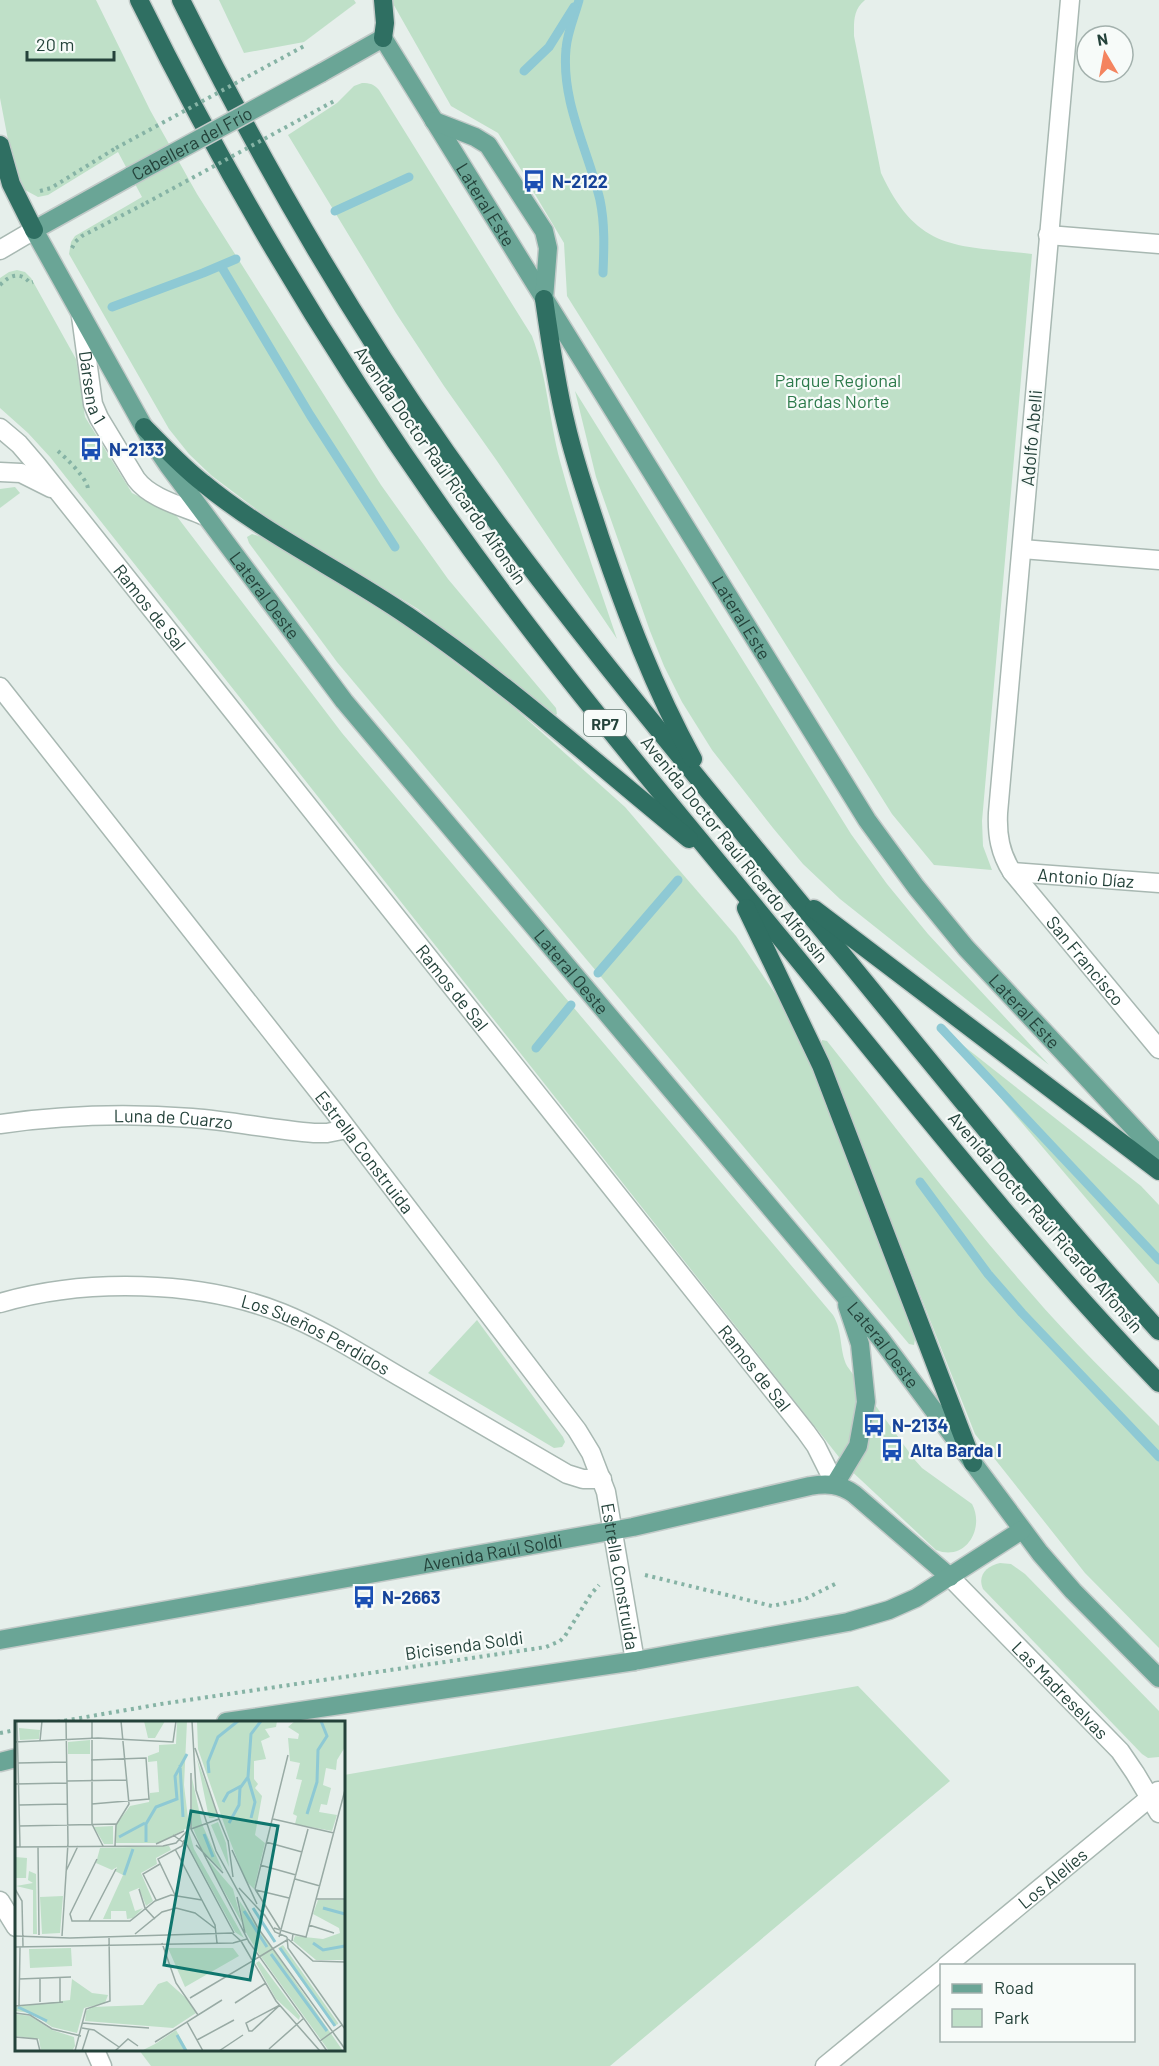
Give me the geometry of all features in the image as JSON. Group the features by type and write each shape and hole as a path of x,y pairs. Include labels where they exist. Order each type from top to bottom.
{"highway":[{"name":"Avenida Doctor Raúl Ricardo Alfonsín","path":"139,0 174,71 248,204 324,332 372,406 505,596 597,714 1053,1268 1159,1383"},
{"name":"Avenida Doctor Raúl Ricardo Alfonsín","path":"181,0 232,100 283,192 339,287 447,453 588,642 714,798 1030,1183 1159,1331"},
{"path":"383,0 385,23 383,38"},
{"path":"0,145 11,184 34,230"},
{"path":"544,299 555,375 566,425 579,472 631,628 653,681 714,798"},
{"path":"144,426 188,471 250,518 408,616 461,654 727,872 806,1029 821,1065 973,1463"},
{"path":"790,891 1159,1171"}],"main road":[{"name":"Cabellera del Frío","path":"34,230 383,38"},
{"name":"Lateral Este","path":"383,38 838,775 891,854 974,957 1159,1155"},
{"path":"434,121 476,136 488,145 544,231 548,248 544,299"},
{"name":"Lateral Oeste","path":"34,230 168,465 344,701 898,1361 1022,1530 1062,1579 1159,1678"},
{"path":"844,1295 860,1344 866,1401 858,1446 835,1484 854,1494 950,1577"},
{"name":"Avenida Raúl Soldi","path":"0,1640 614,1531 810,1486 835,1484"},
{"path":"233,1721 635,1660 861,1619 910,1601 1022,1530"},
{"path":"0,1762 15,1758"}],"street":[{"name":"Adolfo Abelli","path":"1012,872 1001,851 997,825 1070,0"},
{"name":"Cabellera del Frío","path":"0,250 34,230"},
{"path":"1048,235 1159,244"},
{"name":"Dársena 1","path":"81,314 93,404 99,418 143,487 205,516"},
{"name":"Ramos de Sal","path":"0,428 27,453 62,496 798,1423 816,1446 835,1484"},
{"name":"Ramos de Sal","path":"0,472 21,473 32,477 62,496"},
{"path":"1022,549 1159,560"},
{"name":"Estrella Construida","path":"0,687 347,1129 577,1430 591,1453 602,1479 614,1531 635,1660"},
{"name":"Antonio Díaz","path":"1012,872 1159,883"},
{"name":"San Francisco","path":"1012,872 1159,1049"},
{"name":"Luna de Cuarzo","path":"0,1124 44,1119 124,1116 192,1118 314,1133 347,1129"},
{"name":"Los Sueños Perdidos","path":"0,1303 57,1290 107,1286 182,1290 256,1305 281,1313 328,1335 567,1474 583,1479 602,1479"},
{"name":"Las Madreselvas","path":"950,1577 1120,1751 1156,1800"},
{"name":"Los Alelíes","path":"947,1964 1156,1800"},
{"path":"0,1901 15,1925"},
{"path":"825,2066 940,1972"},
{"path":"96,2051 102,2066"}],"path":[{"path":"34,191 51,188 116,148 306,45"},
{"path":"73,253 73,245 82,236 336,100"},
{"path":"0,285 17,272 30,283 33,282"},
{"name":"Bicisenda Soldi","path":"63,1721 160,1704 546,1647 560,1641 565,1636 598,1586 641,1575 651,1575 772,1606 805,1599 839,1582"},
{"path":"0,1733 15,1730"}],"green space":[{"path":"0,0 96,0 150,110 197,194 381,485 448,579 556,708 557,714 554,716 418,609 268,518 212,476 189,454 169,429 69,254 71,242 75,236 142,197 118,152 48,195 38,197 25,190 9,145 0,98"},
{"path":"219,0 354,0 356,3 304,42 244,53"},
{"name":"Parque Regional Bardas Norte","path":"391,0 865,0 856,12 854,36 881,173 895,199 909,218 925,231 942,240 981,249 1032,254 982,821 983,846 992,870 934,865 892,814 567,296 564,243 533,191 543,184 535,171 525,176 498,133 451,106"},
{"path":"362,83 372,84 379,90 532,336 541,366 556,445 566,483 617,639 396,313 288,135 337,103 354,86"},
{"path":"17,270 25,272 31,278 76,359 85,417 132,493 175,514 342,733 833,1315 847,1366 914,1459 922,1468 972,1504 976,1523 970,1540 964,1547 947,1552 936,1550 846,1466 50,457 0,408 0,278"},
{"path":"575,391 851,834 887,884 928,934 1049,1065 840,899 803,864 712,750 682,702 650,631 596,477"},
{"path":"15,487 20,493 0,508 0,489"},
{"path":"252,534 262,537 395,619 511,705 625,807 736,936 781,1002 821,1086 915,1339 914,1345 909,1344 337,662 249,543 247,537"},
{"path":"941,1028 1141,1186 1159,1205 1159,1284"},
{"path":"822,1040 827,1041 952,1199 1045,1309 1159,1426 1159,1648 1085,1573 975,1434 821,1044"},
{"path":"477,1320 563,1437 565,1442 562,1447 554,1448 428,1373"},
{"path":"1000,1563 1011,1564 1025,1574 1159,1711 1159,1757 1148,1758 1142,1754 983,1589 982,1575 991,1566"},
{"path":"858,1686 950,1781 610,2066 151,2066 140,2051 345,2051 345,1775"}],"waterway":[{"path":"579,0 568,37 566,69 571,107 602,209 603,273"},
{"path":"524,71 549,47 574,7"},
{"path":"335,211 409,177"},
{"path":"112,307 236,259"},
{"path":"221,266 310,415 395,547"},
{"path":"598,973 678,880"},
{"path":"536,1048 571,1005"},
{"path":"941,1028 1159,1260"},
{"path":"920,1182 988,1274 1159,1457"}],"place":[{"name":"N-2122","path":"534,181"},
{"name":"N-2133","path":"91,449"},
{"name":"N-2134","path":"874,1425"},
{"name":"Alta Barda I","path":"892,1450"},
{"name":"N-2663","path":"364,1597"}]}
